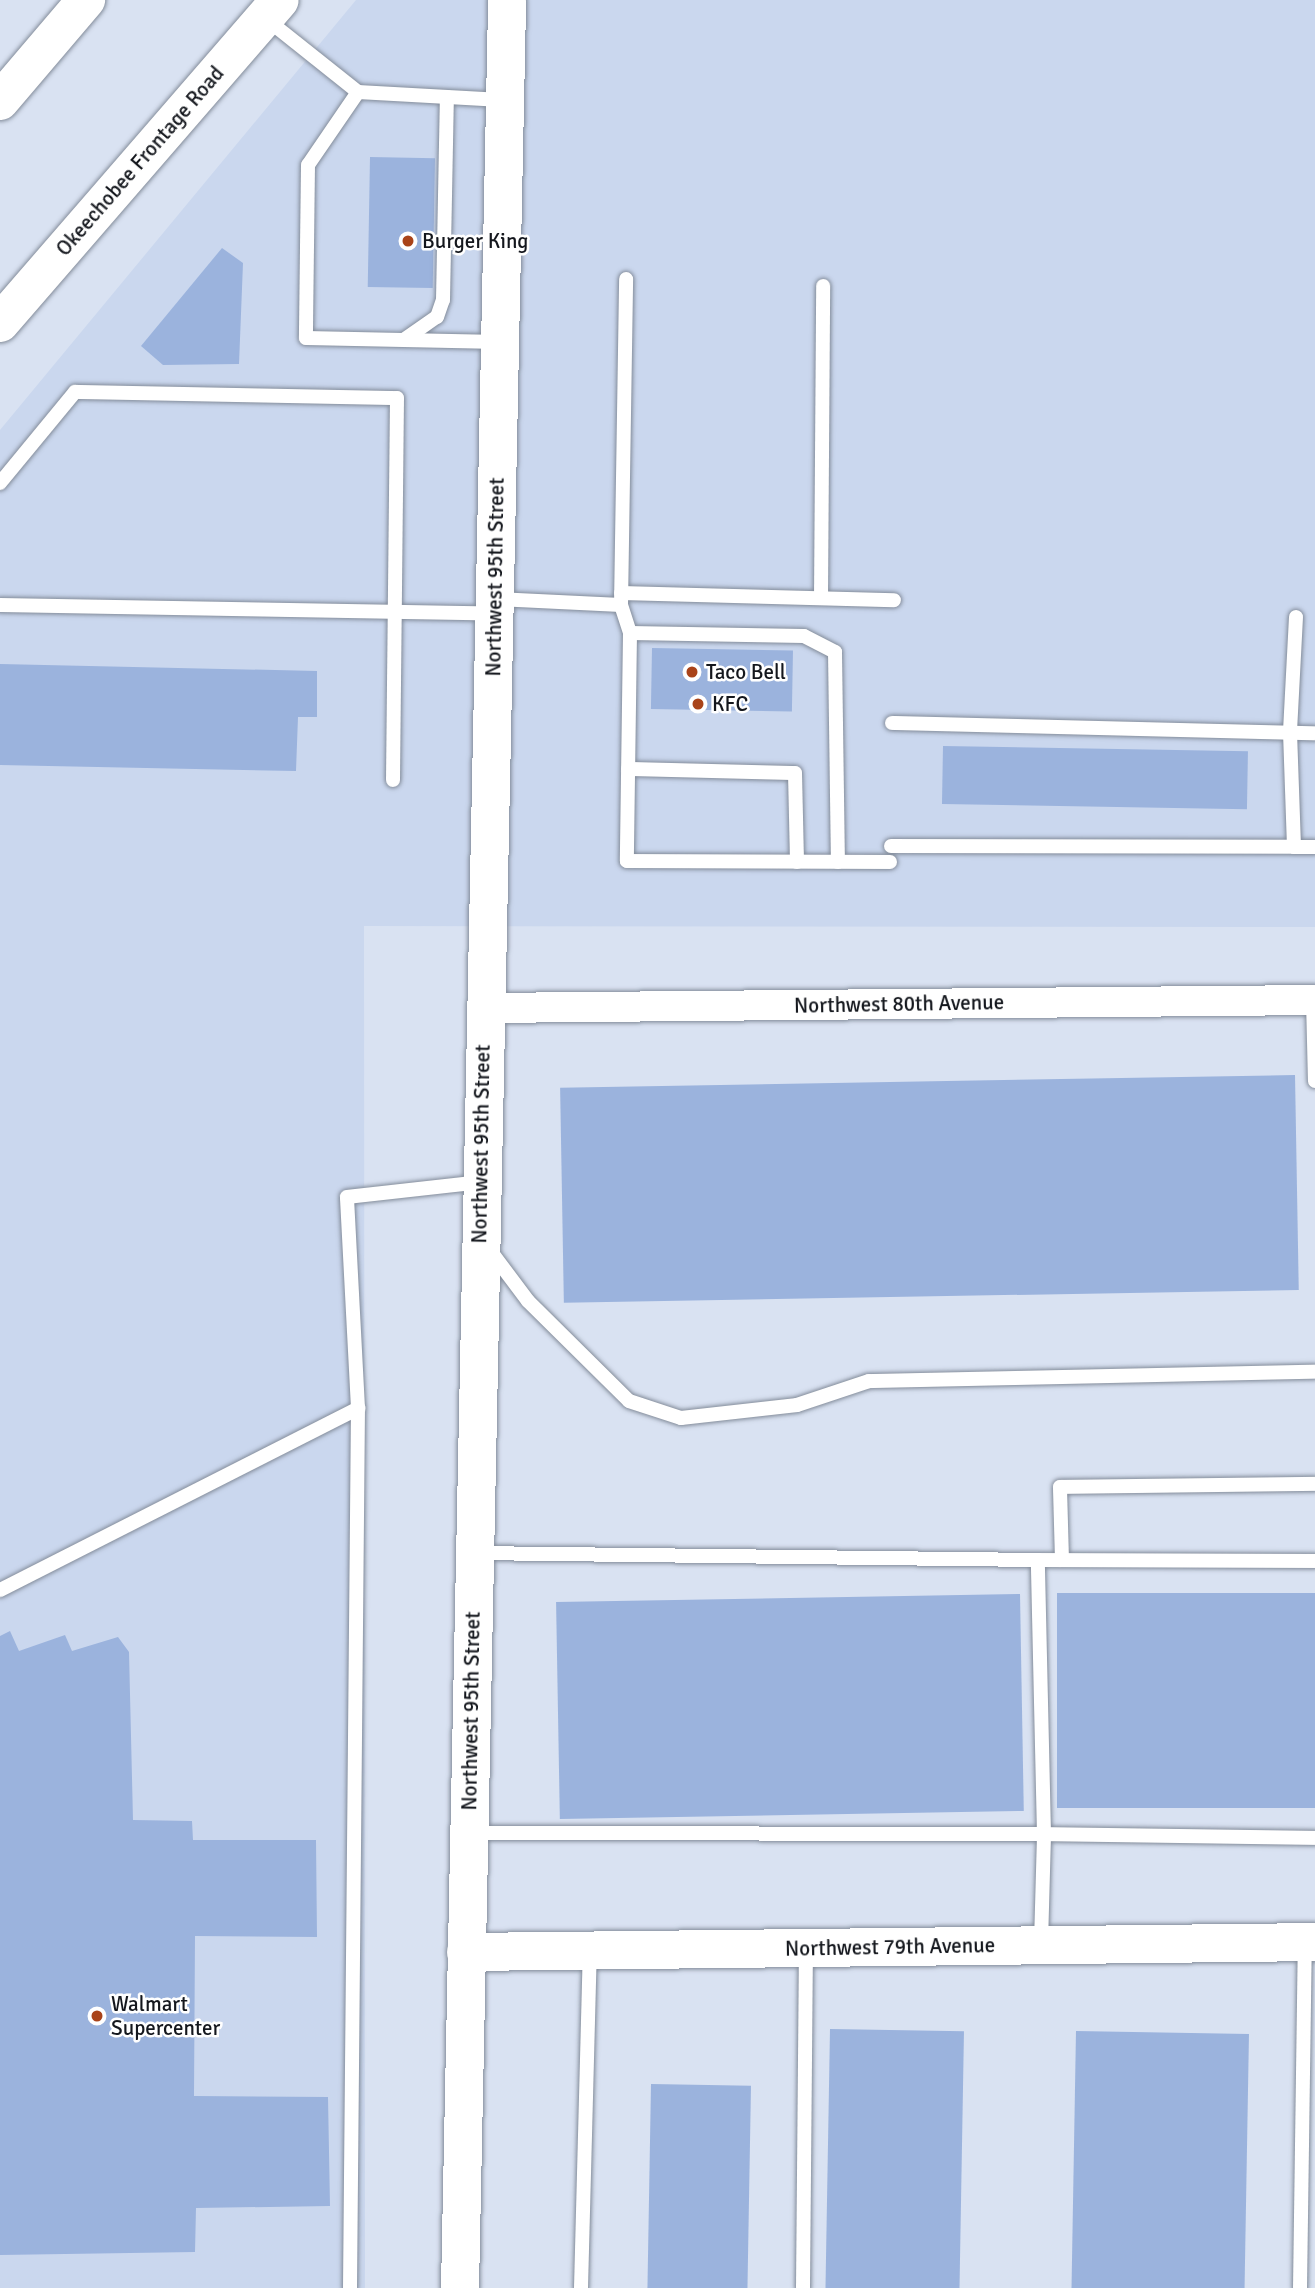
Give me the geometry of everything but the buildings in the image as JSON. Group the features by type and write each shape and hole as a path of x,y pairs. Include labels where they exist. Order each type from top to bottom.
{"main road":[{"path":"0,101 86,0"},
{"name":"Northwest 95th Street","path":"460,2288 484,1008 507,0"},
{"name":"Okeechobee Frontage Road","path":"0,323 272,9"},
{"name":"Northwest 79th Avenue","path":"466,1952 1310,1942"}],"street":[{"name":"Northwest 80th Avenue","path":"484,1008 1314,1000"}],"lane":[{"path":"272,9 358,92 506,100"},
{"path":"358,92 308,165 306,338 501,342"},
{"path":"404,340 437,317 443,300 447,97"},
{"path":"626,279 621,599 630,633 627,861 890,862"},
{"path":"821,598 823,286"},
{"path":"0,483 75,391 397,398 393,780"},
{"path":"0,605 394,613 621,599 894,600"},
{"path":"1294,847 1290,732 1296,617"},
{"path":"630,633 804,636 835,652 838,862"},
{"path":"892,723 1315,733"},
{"path":"628,769 794,773 797,862"},
{"path":"891,846 1315,847"},
{"path":"1314,1000 1315,1081"},
{"path":"350,2288 358,1408 347,1197 481,1182"},
{"path":"480,1237 528,1301 629,1401 681,1418 797,1405 869,1381 1315,1372"},
{"path":"0,1590 358,1408"},
{"path":"1062,1560 1060,1486 1315,1483"},
{"path":"474,1553 1315,1561"},
{"path":"1038,1560 1044,1834 1041,1945"},
{"path":"469,1833 1044,1834 1315,1838"},
{"path":"1300,2288 1310,1942"},
{"path":"803,2288 806,1948"},
{"path":"581,2288 590,1951"}],"shaded area":[{"path":"356,0 1315,0 1315,927 364,926 365,2288 0,2288 0,430"}],"place":[{"name":"Burger King","path":"408,241"},
{"name":"Taco Bell","path":"692,672"},
{"name":"KFC","path":"698,704"},
{"name":"Walmart Supercenter","path":"97,2016"}]}
